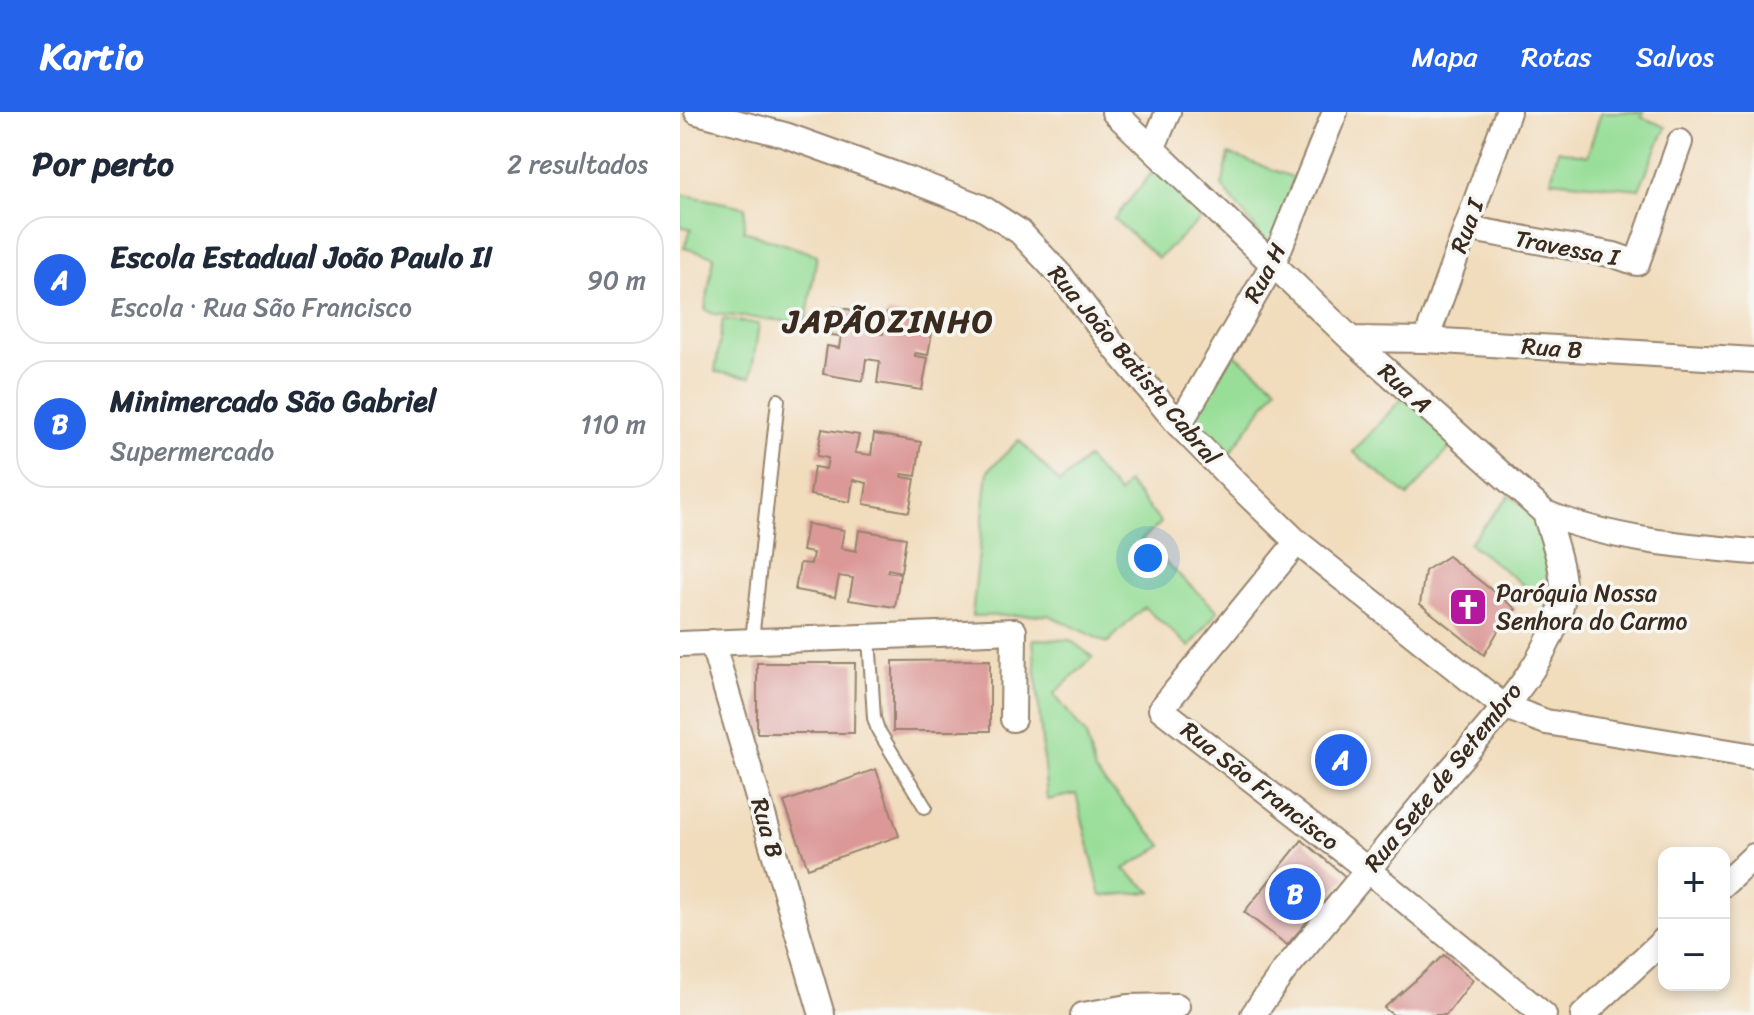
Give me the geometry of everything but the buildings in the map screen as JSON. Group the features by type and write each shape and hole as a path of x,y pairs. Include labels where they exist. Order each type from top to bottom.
{"street":[{"name":"Rua João Batista Cabral","path":"697,112 785,135 968,202 1020,232 1062,277 1179,425 1297,542 1503,706 1546,722 1754,756"},
{"name":"Rua A","path":"1114,112 1351,339 1545,513 1575,525 1673,546 1754,552"},
{"path":"1153,147 1168,112"},
{"name":"Rua H","path":"1179,425 1273,264 1335,112"},
{"name":"Rua I","path":"1426,340 1508,112"},
{"name":"Travessa I","path":"1466,228 1614,255 1637,263 1680,142"},
{"name":"Rua B","path":"1351,339 1426,340 1754,360"},
{"name":"Rua Sete de Setembro","path":"1253,1015 1284,971 1503,706 1541,653 1552,633 1563,587 1545,513"},
{"name":"Rua São Francisco","path":"1297,542 1161,709 1368,870 1544,1015"},
{"path":"680,644 1014,631 1013,719"},
{"name":"Rua B","path":"712,642 822,1015"},
{"path":"1730,878 1754,856"},
{"path":"1583,1015 1658,946"},
{"path":"1083,1015 1128,1007 1177,1006"}],"lane":[{"path":"752,640 778,400"},
{"path":"869,636 874,718 878,730 925,807"}],"green space":[{"path":"1601,112 1644,112 1641,117 1666,127 1639,189 1551,180 1558,150 1587,156"},
{"path":"1229,154 1298,179 1270,247 1222,186"},
{"path":"1160,163 1210,211 1158,258 1114,219"},
{"path":"680,194 745,207 744,231 817,255 806,323 714,314 705,310 714,256 684,248 691,229 680,226"},
{"path":"723,319 759,324 751,377 715,372"},
{"path":"1228,349 1277,387 1226,459 1188,425"},
{"path":"1405,395 1455,442 1408,496 1353,452"},
{"path":"1019,440 1060,483 1087,458 1119,494 1127,482 1161,523 1141,540 1218,611 1190,647 1144,607 1107,643 1049,615 972,616 988,471"},
{"path":"1510,495 1538,518 1548,538 1547,603 1469,543"},
{"path":"1033,639 1070,640 1093,657 1054,694 1086,735 1095,772 1163,846 1124,869 1152,892 1101,896 1076,794 1047,800"}],"place":[{"name":"Paróquia Nossa Senhora do Carmo","path":"1468,607"},
{"name":"Escola Estadual João Paulo II","path":"1341,760"},
{"name":"Minimercado São Gabriel","path":"1295,894"}],"district":[{"name":"JAPÃOZINHO","path":"889,321"}]}
